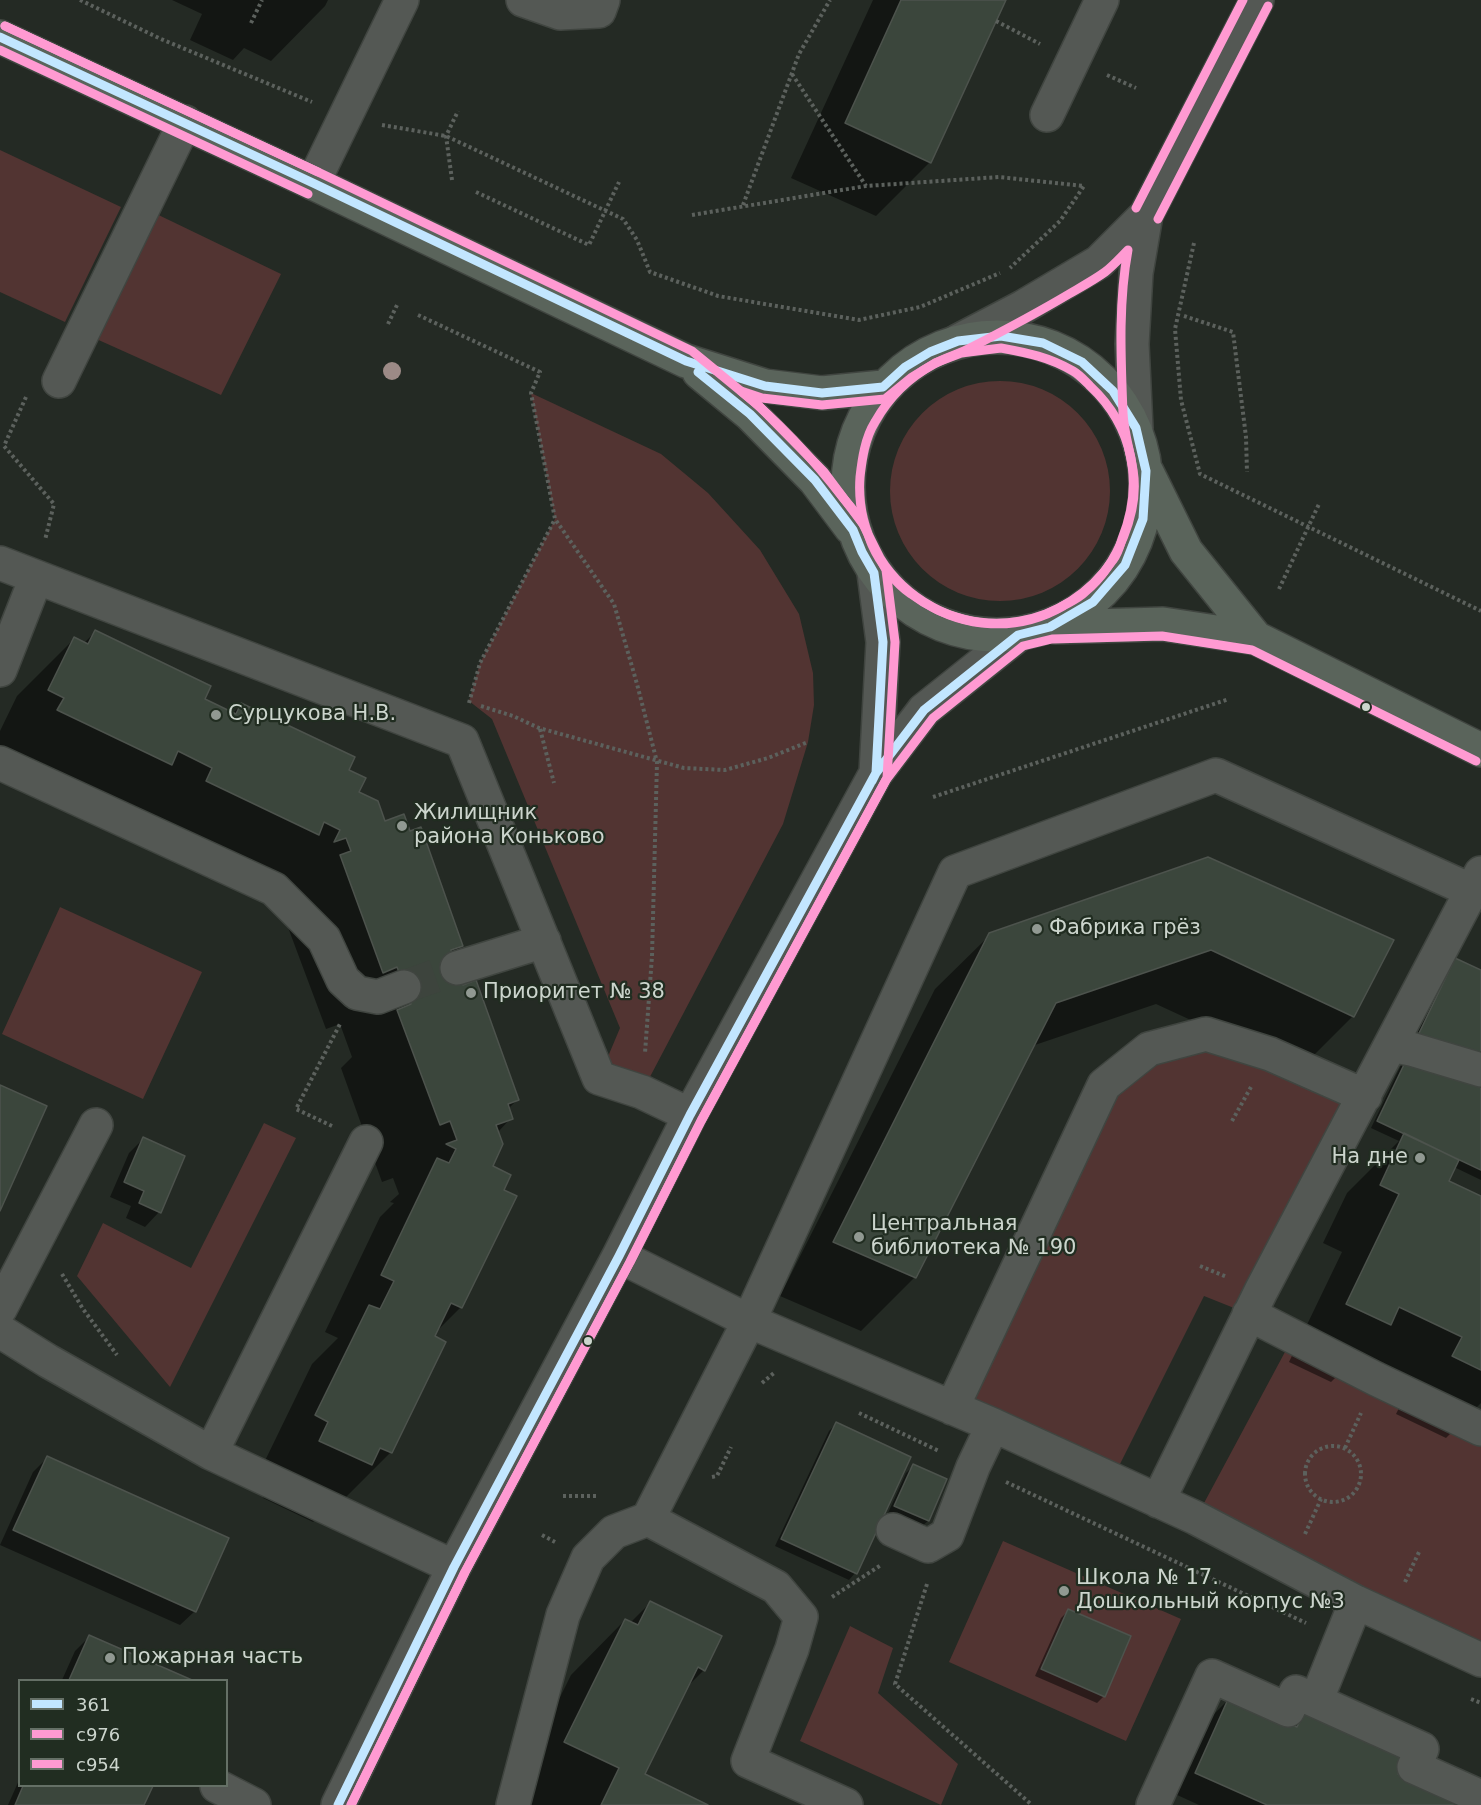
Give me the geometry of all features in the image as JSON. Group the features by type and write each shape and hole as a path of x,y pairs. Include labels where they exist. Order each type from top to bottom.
{"main road":[{"path":"0,37 185,122 686,361 765,386 822,393 883,387"},
{"path":"1256,638 1186,551 1146,471 1136,428 1113,391 1082,362 1043,343 1001,336 958,341 930,352 905,367 883,387 862,419 850,455 847,493 853,530 874,573 902,603 937,624 977,635 1018,635 1050,627 1163,624 1256,638 1481,750"},
{"path":"686,361 750,414 814,480 853,530"},
{"path":"1050,627 1093,602 1125,565 1143,519 1146,471"}],"street":[{"path":"314,183 402,0"},
{"path":"523,0 560,13 599,11 603,0"},
{"path":"1047,115 1102,0"},
{"path":"1136,428 1132,344 1136,273 1146,215 1257,0"},
{"path":"59,381 185,122"},
{"path":"958,341 1023,307 1099,262 1146,215"},
{"path":"0,563 462,741 599,1078 642,1092 690,1115"},
{"path":"874,573 883,642 876,773"},
{"path":"0,670 36,578"},
{"path":"338,1805 454,1567 619,1256 690,1115 876,773 924,710 1018,635"},
{"path":"0,763 274,889 324,939 342,980 357,993 378,997 404,987"},
{"path":"513,1805 563,1614 588,1558 614,1532 648,1519 742,1335 955,872 1216,775 1477,882 1249,1314 1158,1501"},
{"path":"457,968 544,941"},
{"path":"952,1408 1104,1085 1149,1049 1206,1034 1270,1054 1365,1096"},
{"path":"1391,1045 1481,1070"},
{"path":"0,1309 96,1125"},
{"path":"211,1453 366,1142"},
{"path":"619,1256 742,1335 952,1408 993,1425 1196,1518 1356,1602 1481,1660"},
{"path":"1249,1314 1376,1379 1481,1429"},
{"path":"0,1330 48,1361 211,1453 454,1567"},
{"path":"913,1539 947,1535 973,1467 993,1425"},
{"path":"648,1519 776,1587 801,1617 792,1649 748,1761 846,1805"},
{"path":"1316,1701 1356,1602"},
{"path":"1154,1805 1212,1676 1288,1710 1296,1692 1422,1749 1414,1767 1481,1797"},
{"path":"221,1787 254,1805"}],"path":[{"path":"251,23 262,0"},
{"path":"743,206 799,54 830,0"},
{"path":"792,74 866,186"},
{"path":"452,180 446,136 458,111"},
{"path":"650,273 718,296 859,320 920,307 1008,270 1060,221 1084,186 999,177 866,186 692,215"},
{"path":"476,192 589,245 619,182"},
{"path":"1194,243 1175,329 1180,400 1200,474 1481,611"},
{"path":"388,324 397,305"},
{"path":"418,315 540,372 531,393 555,519 614,604 657,762 652,956 642,1092"},
{"path":"1184,316 1233,332 1246,437 1247,472"},
{"path":"28,393 4,446 54,504 36,578"},
{"path":"1279,589 1319,504"},
{"path":"555,519 480,663 469,701 513,716 539,728 684,768 725,770 768,758 808,742"},
{"path":"933,797 1229,699"},
{"path":"539,728 554,783"},
{"path":"296,1109 329,1043"},
{"path":"61,1272 83,1310"},
{"path":"742,1335 775,1372"},
{"path":"858,1412 1341,1639"},
{"path":"1335,1446 1345,1448 1360,1464 1359,1486 1343,1500 1332,1502 1321,1499 1313,1493 1307,1483 1305,1473 1308,1462 1314,1453 1324,1448 1335,1446"},
{"path":"801,1617 913,1539 929,1577 895,1684 1032,1805"},
{"path":"1470,1698 1481,1703"}],"shaded area":[{"path":"0,150 121,207 65,322 0,292"},
{"path":"144,208 281,274 221,395 83,333"},
{"path":"989,381 1011,381 1042,389 1061,399 1078,413 1092,430 1102,449 1108,469 1110,491 1108,513 1102,533 1092,552 1078,569 1061,583 1032,597 1011,601 989,601 968,597 948,588 930,576 915,561 894,523 890,502 890,480 894,459 903,439 915,421 930,406 968,385"},
{"path":"531,393 661,454 708,493 760,550 799,614 813,673 814,705 808,742 783,824 642,1092 599,1078 620,1028 492,719 469,701 480,663 555,519"},
{"path":"60,907 202,972 143,1099 2,1034"},
{"path":"1206,1034 1365,1096 1249,1314 1204,1296 1112,1480 952,1408 1104,1085"},
{"path":"264,1123 296,1138 170,1387 77,1276 103,1223 191,1268"},
{"path":"1293,1337 1481,1429 1481,1660 1196,1518"},
{"path":"1003,1541 1181,1619 1126,1741 949,1662"},
{"path":"850,1626 893,1648 878,1693 958,1764 941,1805 800,1741"}],"building":[{"path":"901,0 1006,0 931,163 845,123"},
{"path":"95,630 211,686 205,699 236,714 241,703 355,757 349,770 366,778 359,792 378,801 385,821 404,814 410,831 421,827 463,946 451,950 463,985 476,980 519,1100 508,1104 513,1119 496,1125 503,1144 493,1166 511,1175 504,1190 517,1196 462,1308 451,1303 435,1336 446,1342 392,1453 380,1448 372,1465 319,1441 328,1422 315,1415 369,1305 380,1309 394,1281 381,1275 437,1158 449,1163 456,1149 446,1144 457,1140 450,1121 440,1125 397,1010 411,1004 397,967 383,973 340,855 351,851 346,838 334,842 340,830 324,822 319,835 206,781 212,768 178,751 172,765 57,710 64,698 48,690 74,637 88,644"},
{"path":"1208,857 1394,940 1354,1017 1211,950 1056,1003 916,1278 833,1242 989,933"},
{"path":"1455,958 1481,970 1481,1170 1377,1121"},
{"path":"0,1085 47,1106 0,1211"},
{"path":"1404,1133 1459,1160 1449,1181 1481,1196 1481,1370 1452,1356 1462,1337 1399,1307 1391,1325 1346,1304 1399,1194 1380,1185"},
{"path":"143,1137 185,1156 161,1213 139,1203 144,1191 124,1182"},
{"path":"836,1422 911,1457 857,1574 781,1539"},
{"path":"47,1456 229,1538 196,1612 13,1530"},
{"path":"913,1464 947,1479 929,1521 894,1506"},
{"path":"650,1601 722,1636 705,1671 698,1667 645,1774 708,1805 601,1805 619,1768 564,1742 625,1619 638,1625"},
{"path":"1068,1609 1131,1636 1105,1697 1041,1669"},
{"name":"Пожарная часть","path":"89,1635 190,1679 69,1679"},
{"path":"1229,1697 1297,1727 1305,1710 1406,1755 1398,1774 1466,1805 1267,1805 1195,1773"},
{"path":"23,1787 153,1787 144,1805 15,1805"}],"tunnel":[{"path":"404,987 457,968"}],"transit line":[{"name":"с954","path":"1136,208 1243,0"},
{"name":"с954","path":"1158,219 1268,6"},
{"name":"с976","path":"5,26 318,172"},
{"name":"с954","path":"5,26 318,172 692,351 759,406 824,472 863,524 886,570 895,642 887,778 701,1121 630,1262 465,1572 351,1805"},
{"name":"361","path":"0,37 686,361 765,386 822,393 883,387 905,367 930,352 958,341 1001,336 1043,343 1082,362 1113,391 1136,428 1146,471 1143,519 1125,565 1093,602 1050,627 1018,635 924,710 876,773 690,1115 619,1256 454,1567 338,1805"},
{"name":"с976","path":"0,50 308,194"},
{"name":"с954","path":"1128,250 1121,311 1122,372 1124,420 1134,486 1129,520 1116,553 1097,581 1080,596 1063,606 1027,620 991,624 956,617 924,602 896,579 875,550 863,515 860,477 866,442 875,422 886,404 916,375 1045,308 1108,270 1128,250"},
{"name":"с976","path":"1001,348 1047,359 1064,366 1082,378 1105,402 1117,419 1131,457 1133,477 1129,518 1119,550 1094,583 1071,601 1046,614 1020,621 992,623 964,619 937,610 899,584 879,559 859,517 833,484 782,429 741,391 762,398 822,405 885,399 912,377 935,363 961,353 1001,348"},
{"name":"361","path":"698,372 750,414 815,480 853,530 874,573 883,642 876,773 872,781"},
{"name":"с976","path":"351,1805 465,1572 630,1262 701,1121 886,780 933,718 1023,646 1052,639 1162,636 1252,650 1476,761"}],"place":[{"name":"Сурцукова Н.В.","path":"216,715"},
{"name":"Жилищник района Коньково","path":"402,826"},
{"name":"Фабрика грёз","path":"1037,929"},
{"name":"Приоритет № 38","path":"471,993"},
{"name":"На дне","path":"1420,1158"},
{"name":"Центральная библиотека № 190","path":"859,1237"},
{"name":"Школа № 17. Дошкольный корпус №3","path":"1064,1591"},
{"name":"Пожарная часть","path":"110,1658"}]}
